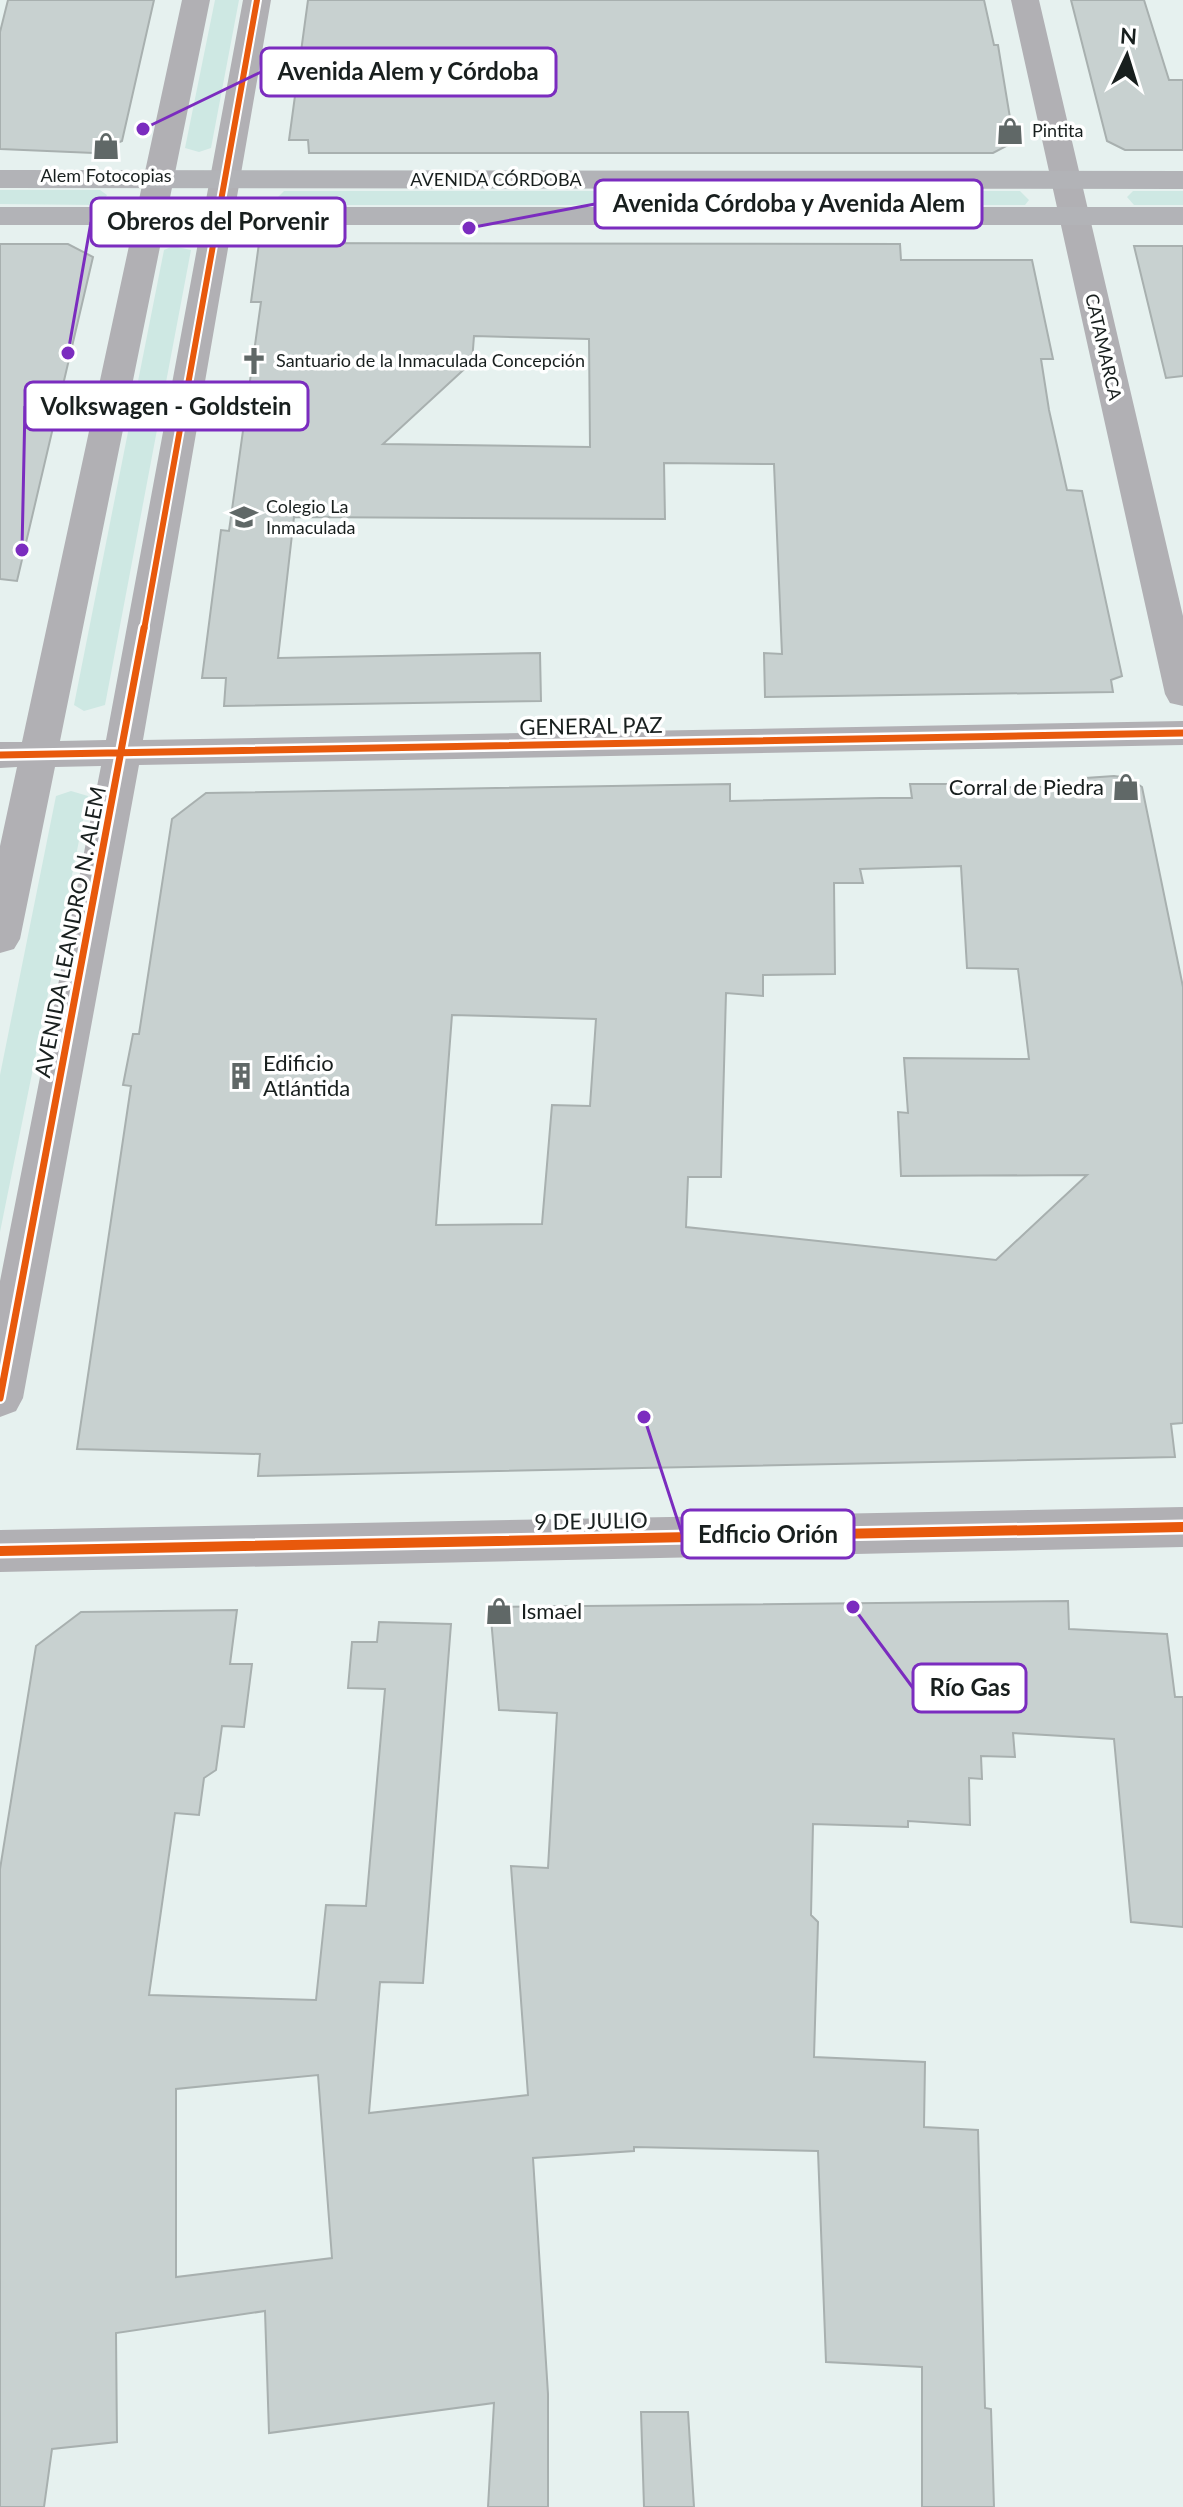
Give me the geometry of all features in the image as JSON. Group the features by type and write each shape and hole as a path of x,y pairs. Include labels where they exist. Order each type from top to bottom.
{"main road":[{"name":"AVENIDA CÓRDOBA","path":"0,179 158,179 223,198 1183,216"},
{"name":"AVENIDA CÓRDOBA","path":"0,216 150,216 223,198 1183,180"}],"street":[{"path":"0,939 18,755 150,216 196,0"},
{"name":"AVENIDA LEANDRO N. ALEM","path":"0,1398 122,753 257,0"},
{"name":"CATAMARCA","path":"1025,0 1183,694"},
{"name":"GENERAL PAZ","path":"18,755 1183,733"},
{"name":"9 DE JULIO","path":"0,1551 1183,1527"}],"green space":[{"path":"215,0 239,0 211,148 199,152 185,148"},
{"path":"0,190 100,190 107,195 104,201 96,205 0,204"},
{"path":"284,191 1020,191 1029,200 1025,205 285,205 277,198"},
{"path":"1133,191 1183,191 1183,205 1134,205 1127,197"},
{"path":"173,246 191,250 105,705 84,711 74,705 164,250"},
{"path":"71,791 88,796 0,1232 0,1075 56,796"}],"building":[{"path":"8,0 154,0 122,141 94,153 0,149 0,32"},
{"path":"308,0 984,0 994,45 998,45 1014,142 993,153 309,153 308,140 289,140"},
{"path":"1071,0 1144,0 1169,80 1183,80 1183,150 1125,150 1107,141"},
{"path":"259,243 900,244 901,260 1032,260 1053,359 1041,359 1049,410 1067,490 1082,491 1122,676 1111,680 1113,692 765,697 764,653 782,654 774,464 664,463 665,519 294,517 278,658 540,653 541,701 224,706 226,678 202,678 221,530 229,531 261,302 251,302","holes":["474,336 589,339 590,447 383,444 472,362"]},
{"path":"0,244 68,244 93,257 17,581 0,579"},
{"path":"1134,246 1183,246 1183,376 1166,378"},
{"path":"1086,778 1129,778 1142,787 1183,987 1183,1423 1171,1424 1175,1457 258,1476 260,1454 77,1449 131,1086 123,1085 133,1034 139,1034 172,819 206,793 730,784 730,801 912,798 910,784 968,784 969,788 1087,786","holes":["961,866 967,968 1018,969 1029,1059 904,1058 908,1113 898,1112 901,1176 1087,1175 996,1260 686,1227 688,1177 721,1177 726,993 763,996 763,975 835,974 834,883 863,883 860,869","452,1015 596,1019 590,1106 552,1105 542,1224 436,1225"]},
{"path":"1068,1601 1069,1629 1167,1634 1175,1697 1183,1697 1183,1927 1131,1922 1114,1739 1013,1733 1015,1757 981,1756 982,1779 969,1778 970,1825 908,1821 908,1827 813,1824 811,1915 818,1922 814,2057 925,2062 924,2127 978,2130 985,2408 991,2409 994,2507 922,2507 922,2367 826,2362 818,2151 634,2147 634,2151 533,2158 548,2394 548,2507 488,2507 494,2403 269,2433 265,2311 116,2333 117,2442 52,2449 44,2507 0,2507 0,1869 36,1646 81,1612 237,1610 230,1664 252,1664 244,1727 222,1726 216,1770 204,1778 199,1815 175,1813 149,1995 316,2000 326,1905 366,1906 385,1689 348,1688 352,1642 377,1642 379,1622 451,1624 423,1983 380,1982 369,2113 528,2095 511,1866 548,1868 557,1713 499,1710 490,1607","holes":["318,2075 332,2258 176,2277 176,2089"]},
{"path":"641,2412 688,2412 694,2507 644,2507"}],"cycle path":[{"path":"0,1398 116,787 257,0"},
{"path":"0,755 1183,733"},
{"path":"0,1551 1183,1527"}],"place":[{"name":"Avenida Alem y Córdoba","path":"143,129"},
{"name":"Pintita","path":"1010,131"},
{"name":"Alem Fotocopias","path":"106,146"},
{"name":"Avenida Córdoba y Avenida Alem","path":"469,228"},
{"name":"Obreros del Porvenir","path":"68,353"},
{"name":"Santuario de la Inmaculada Concepción","path":"254,361"},
{"name":"Colegio La Inmaculada","path":"244,517"},
{"name":"Volkswagen - Goldstein","path":"22,550"},
{"name":"Corral de Piedra","path":"1126,787"},
{"name":"Edificio Atlántida","path":"241,1076"},
{"name":"Edficio Orión","path":"644,1417"},
{"name":"Río Gas","path":"853,1607"},
{"name":"Ismael","path":"499,1611"}]}
